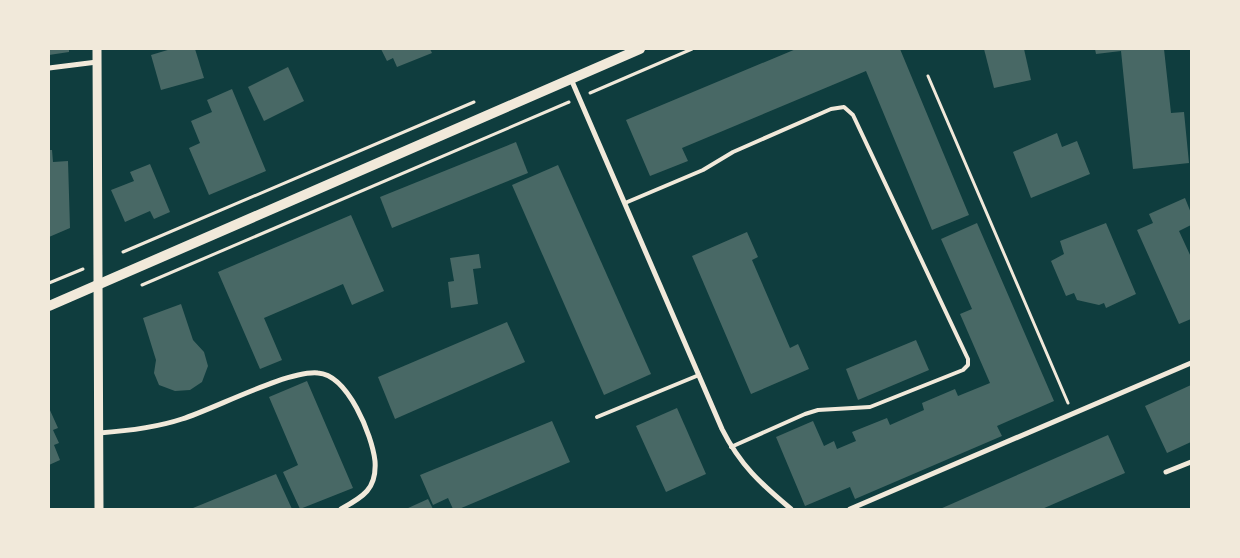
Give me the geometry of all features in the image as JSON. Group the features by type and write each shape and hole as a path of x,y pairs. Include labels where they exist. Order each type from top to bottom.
{"main road":[{"path":"49,306 640,49"}],"street":[{"path":"98,49 99,509"},
{"path":"49,68 97,62"},
{"path":"571,79 731,446 759,483 791,509"},
{"path":"850,509 1072,412 1191,363"},
{"path":"99,433 150,428 181,420 295,375 319,372 339,382 352,400 374,449 376,472 372,484 364,497 341,509"},
{"path":"1166,472 1191,462"}],"lane":[{"path":"625,203 703,170 733,152 831,109 844,107 853,115 968,359 968,365 964,370 870,407 818,410 731,446"},
{"path":"596,417 699,375"}],"path":[{"path":"136,287 692,49"},
{"path":"928,76 1072,412"},
{"path":"123,252 482,98"},
{"path":"49,284 84,268"}],"building":[{"path":"49,49 69,49 69,52 49,55"},
{"path":"171,49 195,49 204,78 161,90 151,55"},
{"path":"381,49 430,49 432,53 397,67 393,58 387,61"},
{"path":"796,49 900,49 969,215 932,230 866,71 682,148 688,161 650,176 626,120"},
{"path":"984,49 1024,49 1031,80 994,88"},
{"path":"1095,49 1164,49 1171,113 1184,112 1189,163 1133,169 1121,51 1096,54"},
{"path":"288,67 304,101 264,121 248,87"},
{"path":"232,89 266,171 209,195 189,148 200,143 191,121 212,112 207,100"},
{"path":"1057,133 1062,147 1077,141 1090,174 1031,198 1013,152"},
{"path":"516,142 528,173 392,228 380,197"},
{"path":"49,150 52,150 53,162 68,161 70,228 49,237"},
{"path":"150,164 170,212 154,219 150,211 125,222 111,190 134,181 130,172"},
{"path":"558,165 651,374 604,395 512,185"},
{"path":"1185,198 1191,213 1191,225 1179,231 1191,257 1191,319 1179,324 1137,230 1153,223 1149,214"},
{"path":"351,215 384,291 352,305 343,284 264,318 282,360 260,369 218,272"},
{"path":"977,223 1054,401 997,426 1002,436 855,499 850,487 805,506 776,437 813,421 824,446 834,441 837,449 856,441 852,432 887,418 890,425 924,410 922,403 955,389 958,396 990,383 960,314 972,309 941,239"},
{"path":"1106,223 1136,294 1106,308 1104,303 1099,305 1077,300 1074,293 1066,296 1051,261 1064,254 1060,241"},
{"path":"747,232 758,257 752,260 790,348 798,344 809,369 751,394 692,256"},
{"path":"479,254 481,268 473,269 478,304 451,308 448,282 454,281 450,258"},
{"path":"181,304 193,340 204,352 208,366 202,382 190,390 175,391 159,385 154,373 156,360 143,318"},
{"path":"507,322 525,362 395,419 378,377"},
{"path":"916,340 929,370 858,400 846,369"},
{"path":"307,381 353,488 300,509 283,472 298,465 269,397"},
{"path":"1191,385 1191,442 1167,453 1145,406"},
{"path":"49,408 58,428 53,430 59,443 54,445 60,460 49,465"},
{"path":"677,408 706,474 666,492 636,426"},
{"path":"552,421 570,462 459,509 453,509 448,498 433,505 420,475"},
{"path":"1108,435 1125,473 1042,509 940,509"},
{"path":"276,474 292,509 192,509 193,508"},
{"path":"428,499 433,509 406,509"}]}
